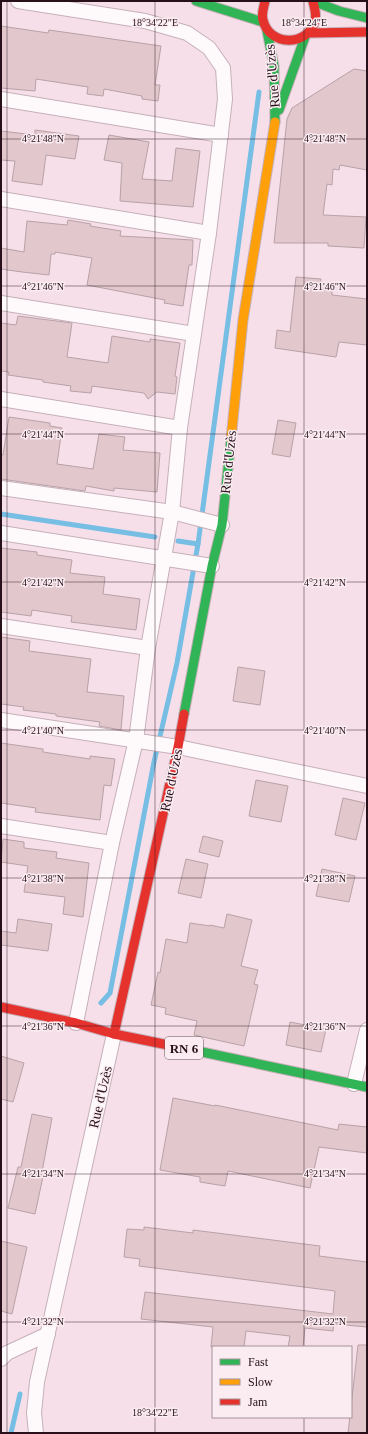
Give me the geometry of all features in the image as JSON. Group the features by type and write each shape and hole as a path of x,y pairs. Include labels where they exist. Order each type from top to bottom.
{"street":[{"path":"18,1 144,22 187,33 210,48 223,68 225,99 209,233 180,428 172,512 148,648 136,740 112,843 76,1023"},
{"path":"196,1 265,27 275,38 285,41 295,41 307,35 367,32"},
{"name":"Rue d'Uzès","path":"36,1433 34,1413 37,1382 178,747 212,566 222,526 243,320 275,122 274,66 262,9 265,1"},
{"path":"313,1 338,11 367,18"},
{"name":"Rue d'Uzès","path":"275,122 307,35 314,27 316,10 313,1"},
{"path":"1,99 221,135"},
{"path":"1,199 209,233"},
{"path":"1,303 194,334"},
{"path":"1,399 180,428"},
{"path":"1,488 172,512 222,526"},
{"path":"1,533 212,566"},
{"path":"1,626 148,648"},
{"path":"1,720 178,747 367,786"},
{"path":"1,826 112,843"},
{"name":"RN 6","path":"1,1007 76,1023 114,1034 360,1085"},
{"path":"360,1085 367,1030"},
{"path":"1,1359 7,1353 48,1334"}],"building":[{"path":"1,26 48,33 49,30 161,46 155,85 160,85 158,101 142,99 142,96 104,89 103,96 87,94 88,87 36,79 35,91 1,88"},
{"path":"354,69 367,71 367,170 340,165 339,170 333,169 332,185 327,184 323,215 366,217 364,248 328,246 328,243 274,243 287,119 292,108"},
{"path":"35,130 79,136 75,159 46,155 42,185 12,181 15,161 1,160 1,131 35,135"},
{"path":"109,135 149,142 142,179 172,181 176,148 200,151 193,207 120,201 122,163 104,160"},
{"path":"68,220 91,224 90,226 121,231 120,236 193,240 192,265 189,265 183,306 164,303 165,300 87,285 92,258 55,252 55,254 51,254 49,275 1,269 1,248 24,252 27,221 67,225"},
{"path":"296,277 321,279 320,288 332,289 332,295 367,299 367,345 339,342 336,357 275,348 277,330 290,332"},
{"path":"18,316 72,323 67,357 108,363 112,336 150,342 150,339 180,343 175,376 177,377 175,394 157,392 148,399 144,393 92,386 91,393 70,391 71,386 8,375 9,372 1,371 1,323 16,325"},
{"path":"9,417 50,423 50,426 62,428 57,464 93,469 99,434 125,437 123,450 160,453 157,492 114,488 114,491 86,486 85,491 1,479 1,454 3,455"},
{"path":"278,420 296,423 290,457 272,454"},
{"path":"1,548 37,552 37,555 72,560 70,573 105,577 103,594 140,599 136,630 71,622 72,616 32,610 31,616 1,612"},
{"path":"1,637 30,641 29,651 91,659 87,692 124,696 121,730 99,726 100,722 23,710 24,707 1,704"},
{"path":"238,667 265,671 260,705 233,701"},
{"path":"1,743 43,749 43,752 90,759 90,756 115,759 111,786 104,785 100,820 35,812 36,808 1,803"},
{"path":"256,780 288,786 281,822 249,816"},
{"path":"343,798 365,803 356,840 335,835"},
{"path":"203,836 223,841 219,857 199,852"},
{"path":"3,839 24,842 24,848 57,852 56,858 89,863 83,917 63,914 65,897 24,892 28,866 1,862"},
{"path":"186,859 208,864 201,898 178,893"},
{"path":"322,869 355,876 349,902 316,896"},
{"path":"227,914 252,920 241,966 258,970 254,984 258,985 244,1046 194,1035 197,1021 165,1014 166,1008 151,1005 158,972 160,973 166,939 187,943 190,923 224,928"},
{"path":"18,919 52,924 48,951 1,945 1,931 16,933"},
{"path":"290,1022 326,1029 321,1052 286,1045"},
{"path":"1,1056 24,1063 13,1102 1,1099"},
{"path":"173,1098 338,1130 339,1124 367,1127 367,1153 319,1147 310,1188 228,1171 225,1186 200,1182 200,1177 160,1170"},
{"path":"32,1114 52,1118 42,1172 44,1172 35,1214 8,1208 18,1167 21,1167"},
{"path":"144,1227 193,1233 193,1230 320,1246 319,1256 367,1262 367,1327 334,1324 333,1331 305,1328 303,1346 288,1346 290,1336 246,1331 244,1346 211,1347 213,1327 141,1319 145,1292 333,1314 335,1291 139,1266 140,1259 124,1257 127,1229 144,1230"},
{"path":"1,1241 27,1247 12,1314 1,1311"},
{"path":"358,1345 367,1345 367,1433 348,1433 350,1418 352,1418 352,1398"}],"waterway":[{"path":"101,1003 110,993 154,762 177,663 198,544 259,92"},
{"path":"1,514 155,537"},
{"path":"178,541 198,544"},
{"path":"11,1433 20,1394"}],"traffic: fast":[{"path":"196,1 263,22"},
{"path":"313,1 339,11 367,18"},
{"path":"267,31 274,66 275,122"},
{"path":"279,110 305,37"},
{"path":"184,714 212,566 222,525 231,439"},
{"path":"183,1048 367,1087"}],"traffic: slow":[{"path":"231,439 243,320 275,122"}],"traffic: jam":[{"path":"265,1 262,18 267,29 273,35 281,39 289,40 297,39 305,35 311,29 316,18 313,1"},
{"path":"309,33 367,32"},
{"path":"114,1034 184,714"},
{"path":"1,1007 76,1023 114,1034 183,1048"}]}
